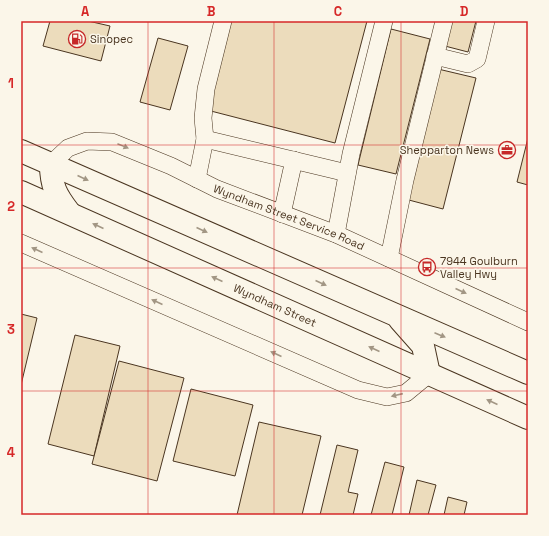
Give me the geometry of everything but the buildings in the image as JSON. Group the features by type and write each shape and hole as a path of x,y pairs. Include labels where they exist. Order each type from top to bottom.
{"highway":[{"path":"21,152 528,373"},
{"path":"51,164 52,182 56,194 69,212"},
{"name":"Wyndham Street","path":"21,192 69,212 528,418"},
{"path":"396,316 422,346 429,374"}],"street":[{"path":"197,179 205,139 203,118 206,89 223,21"},
{"path":"336,234 347,174 384,21"},
{"path":"389,258 405,180 444,21"},
{"path":"435,56 468,64 474,62 477,59 486,21"},
{"path":"205,139 347,174"},
{"name":"Wyndham Street Service Road","path":"51,164 68,148 87,141 112,142 171,166 217,189 336,234 528,322"},
{"path":"282,214 294,160"},
{"path":"21,242 358,390 387,397 406,393 429,374"}],"place":[{"name":"Sinopec","path":"77,39"},
{"name":"Shepparton News","path":"507,150"},
{"name":"7944 Goulburn Valley Hwy","path":"427,267"}]}
